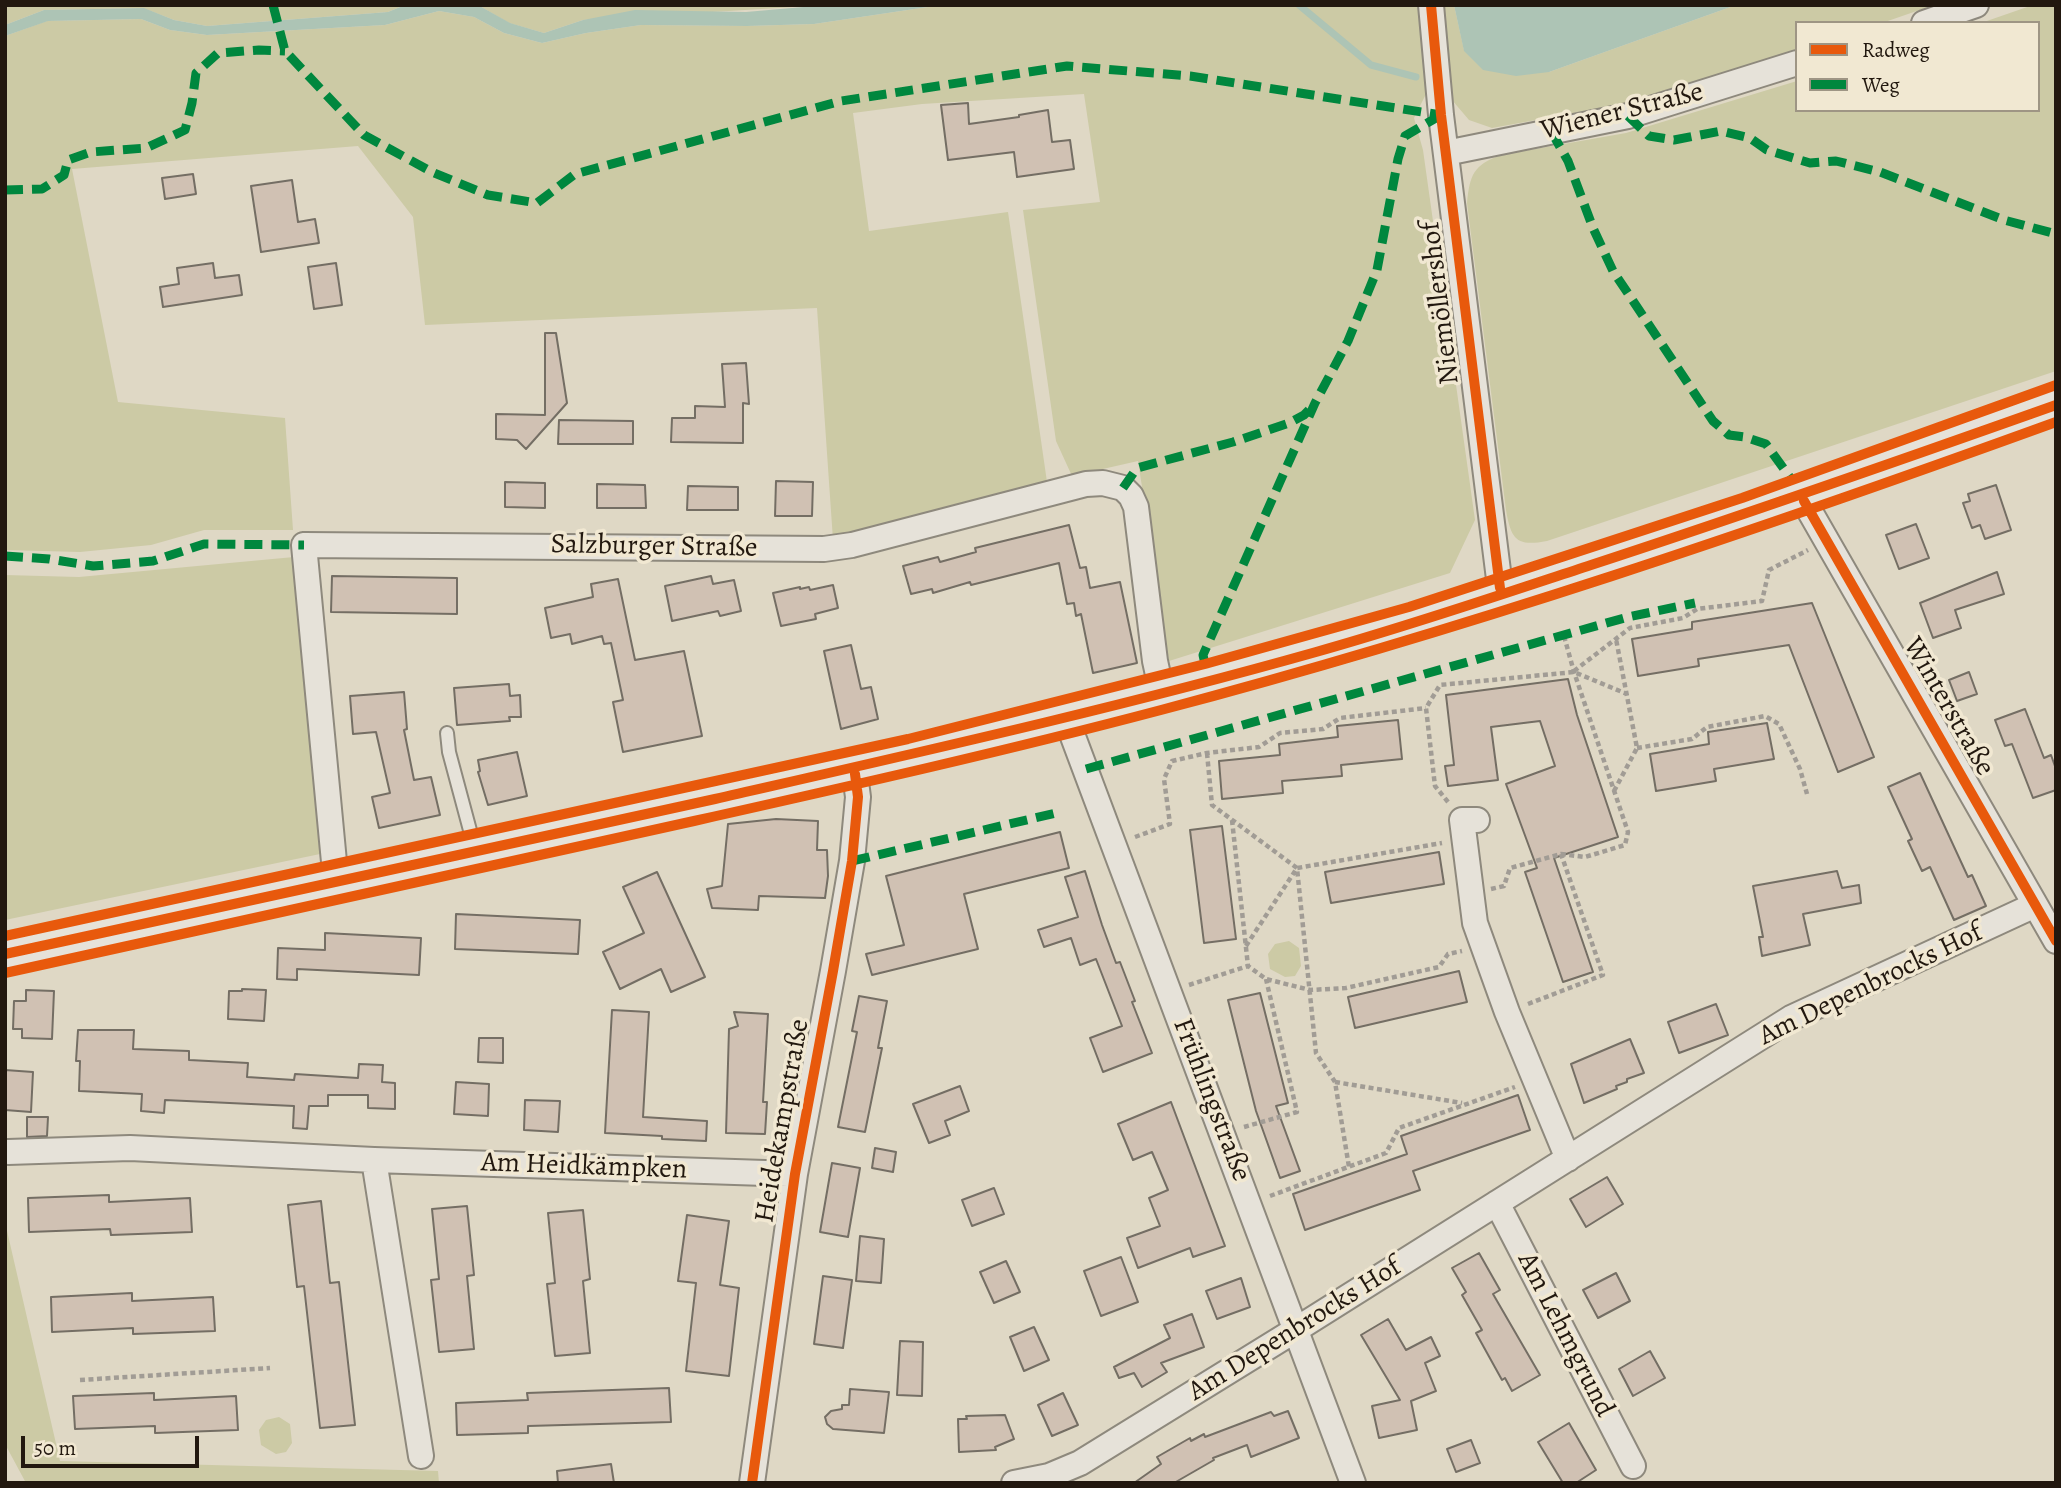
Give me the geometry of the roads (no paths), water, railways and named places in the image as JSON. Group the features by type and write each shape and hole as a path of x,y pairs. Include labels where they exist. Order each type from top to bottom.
{"main road":[{"path":"5,954 854,767 1068,717 1321,651 1801,496 2056,405"}],"street":[{"name":"Niemöllershof","path":"1432,5 1446,153 1501,595"},
{"path":"1930,21 1976,5"},
{"name":"Wiener Straße","path":"1446,153 1628,116 1795,64"},
{"name":"Salzburger Straße","path":"336,883 304,545 838,548 1063,489 1103,482 1123,488 1136,507 1162,693"},
{"name":"Winterstraße","path":"1801,496 2056,942"},
{"name":"Frühlingstraße","path":"1068,717 1353,1483"},
{"name":"Heidekampstraße","path":"752,1483 794,1174 834,971 852,861 859,797 854,767"},
{"path":"1468,827 1470,895 1475,923 1507,1012 1568,1159"},
{"name":"Am Depenbrocks Hof","path":"1014,1483 1049,1476 1080,1463 1791,1018 2035,905"},
{"name":"Am Heidkämpken","path":"8,1152 130,1148 373,1160 794,1174"},
{"path":"373,1160 421,1456"},
{"name":"Am Lehmgrund","path":"1497,1203 1633,1466"}],"lane":[{"path":"447,733 449,752 476,852"}],"waterway":[{"path":"1299,5 1371,65 1416,77"}]}
